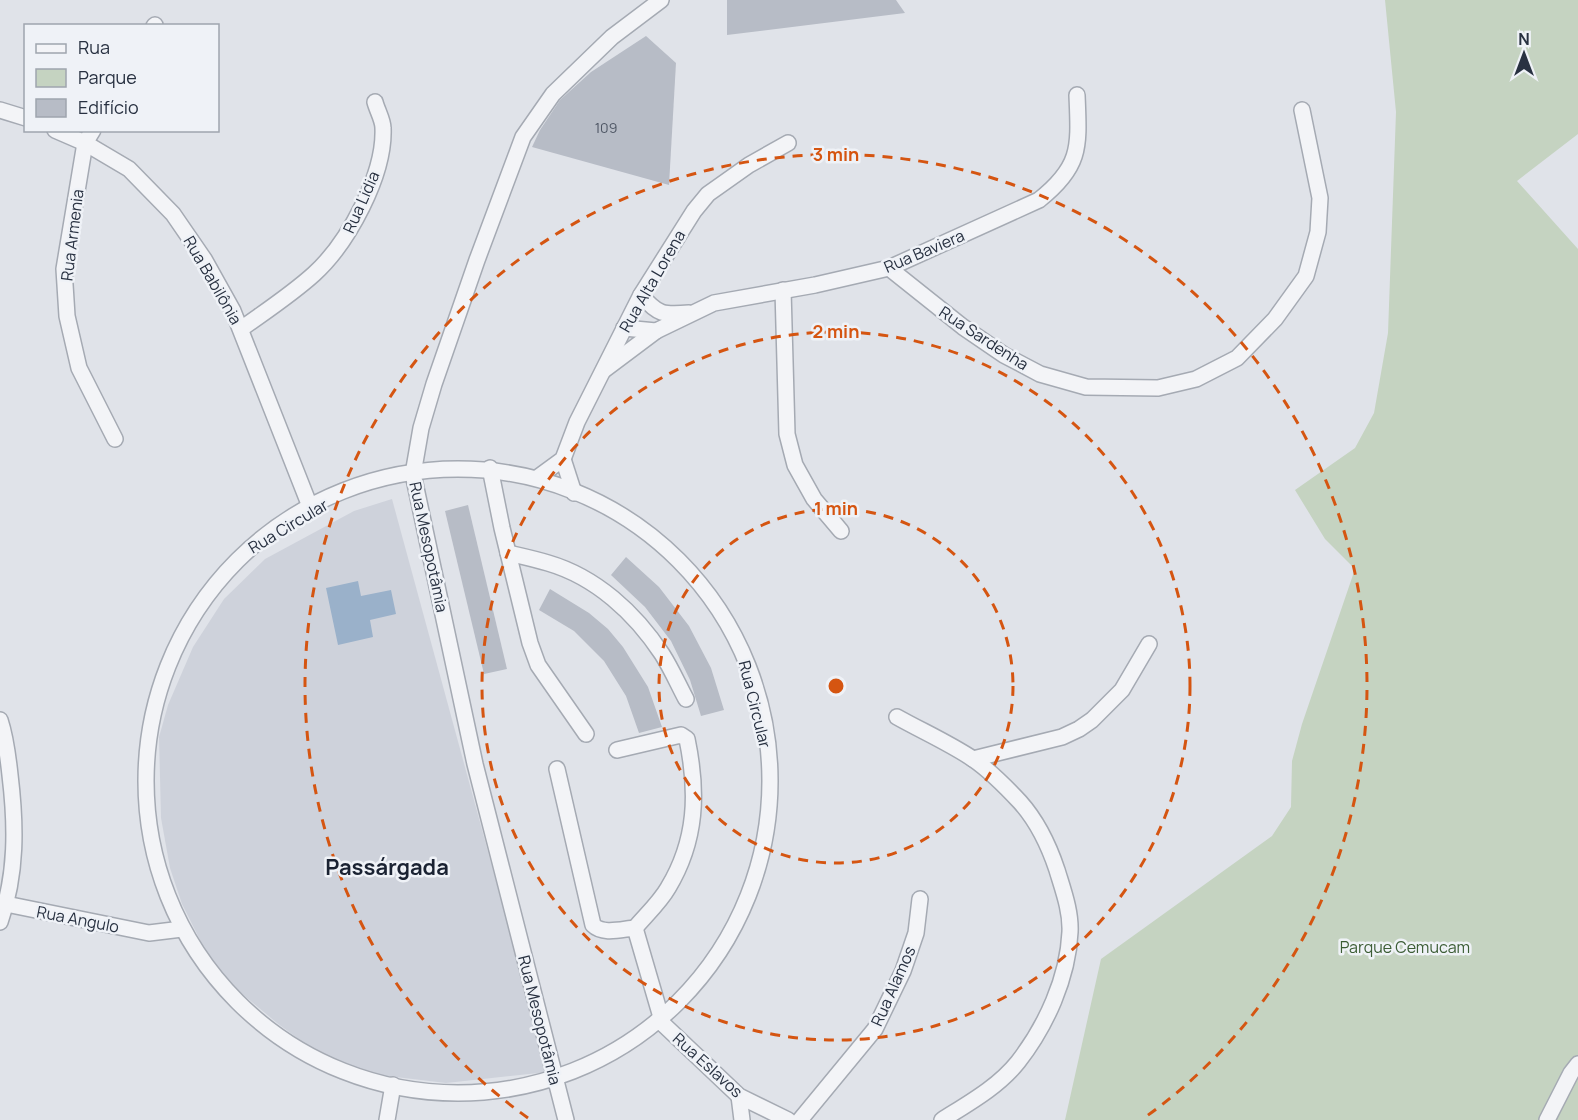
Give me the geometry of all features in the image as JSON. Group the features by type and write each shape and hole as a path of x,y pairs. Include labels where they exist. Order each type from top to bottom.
{"street":[{"name":"Rua Mesopotâmia","path":"566,1120 475,764 413,474 421,428 434,384 523,136 553,94 612,37 660,0"},
{"name":"Rua Baviera","path":"601,372 656,331 675,324 714,303 889,268 1039,200 1057,186 1071,168 1078,140 1077,95"},
{"name":"Rua Lidia","path":"241,329 315,273 346,237 365,201 380,154 383,127 375,102"},
{"path":"0,110 24,117"},
{"name":"Rua Sardenha","path":"889,268 963,327 1004,355 1040,374 1086,387 1158,388 1196,379 1237,358 1275,319 1306,276 1318,232 1320,198 1302,110"},
{"name":"Rua Babilônia","path":"65,132 89,137 129,169 173,214 204,259 241,329 311,509"},
{"name":"Rua Armenia","path":"89,137 64,269 67,316 79,368 115,439"},
{"name":"Rua Alta Lorena","path":"563,459 577,422 641,295 687,221 708,194 748,165 788,143"},
{"path":"783,290 787,434 795,465 814,499 841,531"},
{"path":"641,295 658,312 668,315 692,313"},
{"name":"Rua Baviera","path":"624,328 656,331"},
{"path":"537,478 563,459 574,493"},
{"name":"Rua Circular","path":"465,466 490,468 537,478 616,513 666,549 694,574 725,616 745,658 765,739 768,758 769,813 765,847 752,886 733,929 705,973 663,1024 620,1050 555,1079 451,1089 393,1085 351,1074 280,1039 248,1013 209,973 182,929 160,874 148,826 144,749 148,720 174,647 190,616 219,578 251,547 311,509 369,484 413,474 465,466"},
{"path":"490,468 530,643 538,665 586,734"},
{"path":"508,553 550,563 584,578 606,592 634,618 662,655 686,699"},
{"path":"973,759 1062,737 1079,729 1092,720 1122,690 1149,644"},
{"path":"897,717 973,759 1020,803 1036,823 1053,859 1066,900 1070,930 1067,961 1059,988 1049,1010 1018,1062 993,1086 948,1118"},
{"path":"0,720 6,737 15,827 14,862 0,922"},
{"path":"557,769 592,926 604,931 635,928 668,889 685,852 692,827 695,802 692,760 687,739 681,735 617,750"},
{"name":"Rua Alamos","path":"800,1120 875,1029 903,971 916,933 920,899"},
{"name":"Rua Angulo","path":"6,904 149,933 182,929"},
{"path":"635,928 663,1024"},
{"name":"Rua Eslavos","path":"663,1024 739,1096 788,1120"},
{"path":"1547,1120 1578,1064"},
{"path":"387,1120 393,1085"},
{"path":"739,1096 742,1120"}],"shaded area":[{"path":"392,499 548,1072 446,1083 379,1075 324,1058 229,983 204,948 182,904 170,868 161,818 159,737 168,705 193,647 224,599 265,559 354,511"}],"green space":[{"name":"Parque Cemucam","path":"1385,0 1578,0 1578,134 1517,181 1578,249 1578,1120 1065,1120 1101,959 1272,836 1291,807 1292,761 1302,724 1355,569 1325,539 1295,490 1355,448 1374,413 1388,333 1396,112"}],"water":[{"path":"358,581 361,596 391,590 396,614 370,620 373,637 338,645 326,588"}],"building":[{"path":"727,0 896,0 905,13 727,35"},
{"path":"646,36 676,63 669,185 532,147 540,130 560,100 591,72"},
{"path":"468,505 507,669 484,674 445,511"},
{"path":"626,557 659,587 689,626 711,668 724,710 701,716 690,680 671,641 645,607 611,575"},
{"path":"550,589 589,613 608,629 623,647 648,687 662,727 639,733 626,696 604,661 574,631 539,610"}],"district":[{"name":"Passárgada","path":"387,867"}]}
